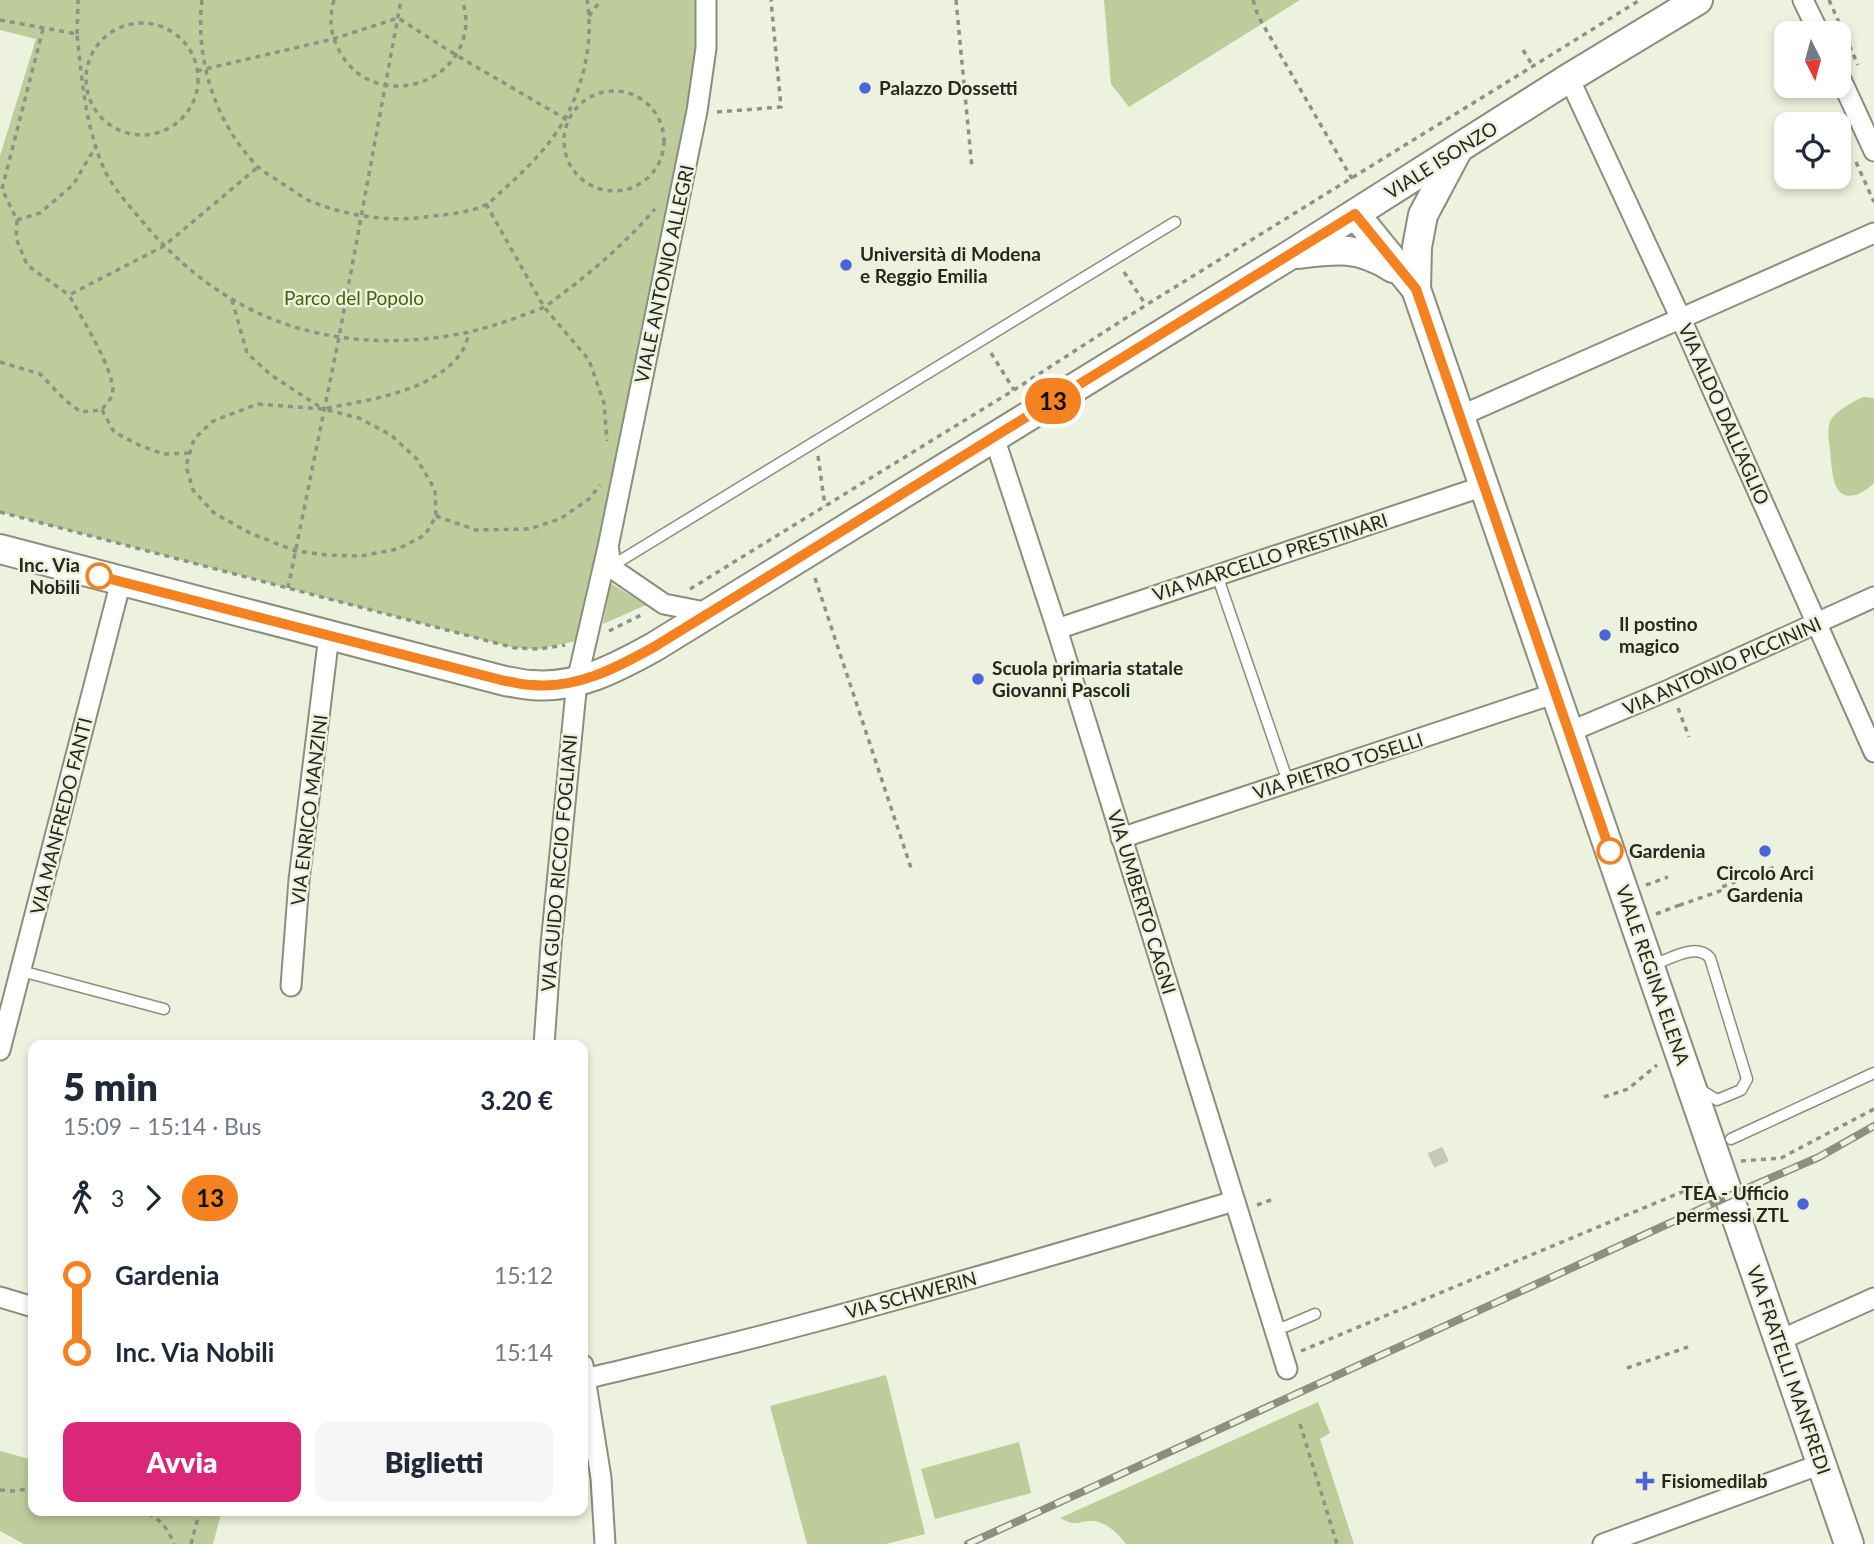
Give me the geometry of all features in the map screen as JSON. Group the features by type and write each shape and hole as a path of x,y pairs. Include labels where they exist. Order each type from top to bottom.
{"main road":[{"name":"VIALE ISONZO","path":"0,549 505,681 558,685 615,669 1290,255 1569,78 1698,0"},
{"path":"1416,289 1423,215 1458,149"},
{"name":"VIALE REGINA ELENA","path":"1355,214 1416,289 1690,1084 1730,1177"},
{"path":"1290,255 1350,250 1375,257 1393,268 1416,289"},
{"name":"VIA FRATELLI MANFREDI","path":"1730,1177 1778,1341 1849,1544"}],"street":[{"name":"VIALE ANTONIO ALLEGRI","path":"577,681 608,547 697,111 706,48 706,0"},
{"path":"1803,0 1813,21"},
{"name":"VIA ALDO DALL'AGLIO","path":"1569,78 1681,319 1874,752"},
{"path":"1850,98 1874,151"},
{"path":"1460,416 1874,233"},
{"name":"VIA UMBERTO CAGNI","path":"994,437 1121,838 1243,1204 1285,1363"},
{"name":"VIA MARCELLO PRESTINARI","path":"1057,629 1484,486"},
{"name":"VIALE ANTONIO ALLEGRI","path":"608,547 610,567"},
{"path":"610,567 664,604 710,613"},
{"name":"VIA MANFREDO FANTI","path":"0,1050 121,581"},
{"name":"VIA ANTONIO PICCININI","path":"1569,732 1874,597"},
{"name":"VIA ENRICO MANZINI","path":"291,986 299,880 329,635"},
{"name":"VIA GUIDO RICCIO FOGLIANI","path":"544,1040 577,681"},
{"name":"VIA PIETRO TOSELLI","path":"1121,838 1556,693"},
{"name":"VIA SCHWERIN","path":"588,1371 803,1325 1243,1204"},
{"path":"0,1297 28,1305"},
{"path":"1778,1341 1874,1298"},
{"path":"588,1398 602,1487 605,1544"},
{"path":"1603,1544 1821,1464"}],"lane":[{"path":"610,567 1175,222"},
{"path":"1217,575 1288,782"},
{"path":"1650,966 1688,952 1706,953 1710,958 1747,1079 1741,1090 1717,1100 1690,1084"},
{"path":"21,971 164,1009"},
{"path":"1731,1139 1874,1073"},
{"path":"1275,1329 1315,1314"}],"path":[{"path":"78,0 77,34 87,122 105,171 130,207 164,246 201,279 232,299 307,331 355,340 414,341 470,333 544,307 635,233 659,205"},
{"path":"202,0 199,24 205,69 216,105 237,140 258,167 309,200 360,217 406,219 453,214 486,204 549,144 567,120 573,112 585,100 600,93 617,91 634,95 648,104 659,118 663,134 663,152 657,166 640,183 618,191 587,183 575,173 567,159 564,143 567,120 585,66 589,16 587,0"},
{"path":"334,0 331,10 333,39 349,65 365,78 385,86 408,86 430,79 445,68 461,45 466,22 463,0"},
{"path":"288,588 339,337 401,0"},
{"path":"589,16 601,0"},
{"path":"717,112 781,107 771,0"},
{"path":"956,0 971,168"},
{"path":"1253,0 1258,16 1352,179"},
{"path":"0,512 515,648 539,649 586,639 610,631 679,596 1640,0"},
{"path":"1829,0 1860,67"},
{"path":"197,71 333,39 398,18"},
{"path":"398,18 567,120"},
{"path":"0,20 77,34"},
{"path":"134,23 151,23 167,28 181,38 191,51 197,71 198,84 194,100 186,115 173,126 158,133 141,136 124,133 97,114 85,83 86,66 93,50 104,37 118,28 134,23"},
{"path":"0,362 40,374 66,401 81,412 102,410 112,396 111,380 102,356 69,295 27,265 16,238 17,220 1,192 43,29"},
{"path":"1523,50 1533,65"},
{"path":"17,220 40,213 73,185 96,146"},
{"path":"69,295 164,246 258,167"},
{"path":"486,204 544,307 589,360 604,403 607,441"},
{"path":"1115,257 1146,305"},
{"path":"232,299 247,353 271,375 323,409 370,400 421,384 445,369 461,353 470,333"},
{"path":"982,339 1014,390"},
{"path":"258,404 323,409 359,418 391,435 417,459 435,490 436,516 425,535 398,549 361,556 296,551 250,533 214,513 193,490 186,466 190,453 194,439 213,421 258,404"},
{"path":"102,410 114,432 139,446 163,454 190,453"},
{"path":"816,442 825,506"},
{"path":"436,516 476,530 529,529 559,519 589,499 604,480"},
{"path":"808,552 817,587 911,868"},
{"path":"1671,689 1689,737"},
{"path":"1655,914 1720,891 1720,888 1777,866"},
{"path":"1645,885 1668,877"},
{"path":"1604,1097 1628,1089 1661,1061"},
{"path":"1285,1363 1781,1158 1874,1109"},
{"path":"1243,1204 1271,1200"},
{"path":"1627,1368 1688,1346"},
{"path":"1300,1424 1337,1544"},
{"path":"0,1490 28,1489"},
{"path":"154,1516 166,1528 174,1544"},
{"path":"191,1544 198,1516"}],"green space":[{"name":"Parco del Popolo","path":"0,0 706,0 706,48 586,639 539,649 515,648 0,512 0,156 36,39 0,30"},
{"path":"1104,0 1300,0 1129,107 1111,84"},
{"path":"1864,397 1874,398 1874,483 1861,493 1850,496 1841,493 1834,480 1829,425 1838,412"},
{"path":"610,583 646,605 603,624"},
{"path":"886,1375 925,1534 886,1544 807,1544 770,1406"},
{"path":"1318,1402 1330,1433 1320,1439 1354,1544 1126,1544 1120,1536 1099,1522 1074,1523 1060,1518"},
{"path":"1019,1442 1031,1493 935,1519 921,1469"},
{"path":"0,1451 28,1459 28,1516 220,1516 213,1544 24,1544 0,1531"}],"tunnel":[{"path":"1435,1150 1443,1168"}],"railway":[{"path":"968,1544 1819,1157 1874,1126"}],"bus line":[{"name":"13","path":"99,576 505,681 558,685 595,676 615,669 654,647 1355,214 1416,289 1610,851"}],"place":[{"name":"Palazzo Dossetti","path":"865,88"},
{"name":"Università di Modena e Reggio Emilia","path":"846,265"},
{"name":"Inc. Via Nobili","path":"99,576"},
{"name":"Il postino magico","path":"1605,635"},
{"name":"Scuola primaria statale Giovanni Pascoli","path":"978,679"},
{"name":"Gardenia","path":"1610,851"},
{"name":"Circolo Arci Gardenia","path":"1765,851"},
{"name":"TEA - Ufficio permessi ZTL","path":"1803,1204"},
{"name":"Fisiomedilab","path":"1645,1481"}]}
